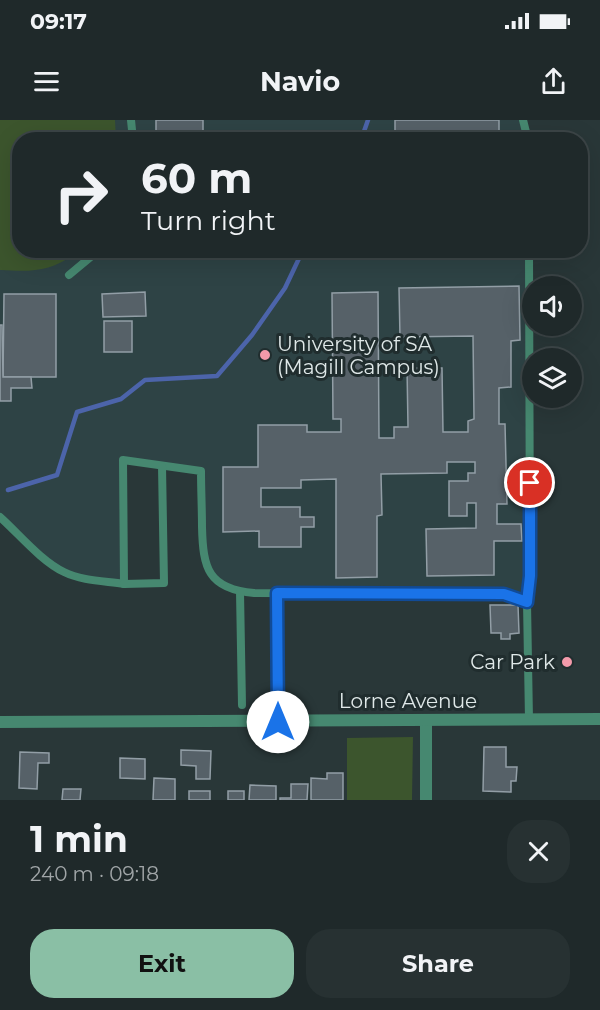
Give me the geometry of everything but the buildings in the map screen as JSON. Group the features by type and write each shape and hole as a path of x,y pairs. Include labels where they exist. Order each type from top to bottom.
{"street":[{"name":"Lorne Avenue","path":"0,722 600,719"},
{"path":"426,720 426,800"}],"lane":[{"path":"69,275 89,258"},
{"path":"529,258 530,576 527,602 529,720"},
{"path":"124,584 123,460 201,471 203,553 206,567 219,582 240,592 504,594 527,602"},
{"path":"0,517 53,566 66,573 124,584 164,583 162,466"},
{"path":"240,592 242,705"},
{"path":"277,593 278,722"}],"shaded area":[{"name":"University of SA (Magill Campus)","path":"0,120 523,120 526,132 12,132 12,258 529,258 529,276 522,276 522,336 529,336 528,348 522,348 522,408 528,408 527,602 515,596 277,593 226,587 206,567 201,471 124,461 124,584 66,573 0,517"}],"green space":[{"path":"0,120 115,120 116,132 12,132 12,258 69,258 42,269 0,270"},
{"path":"413,737 412,800 347,800 347,738"}],"waterway":[{"path":"364,132 368,120"},
{"path":"8,490 57,475 77,412 121,399 145,380 217,376 252,335 285,288 299,258"}],"place":[{"name":"University of SA (Magill Campus)","path":"265,355"},
{"name":"Car Park","path":"567,662"}],"route":[{"path":"278,722 277,593 504,594 527,602 530,576 530,483"}]}
